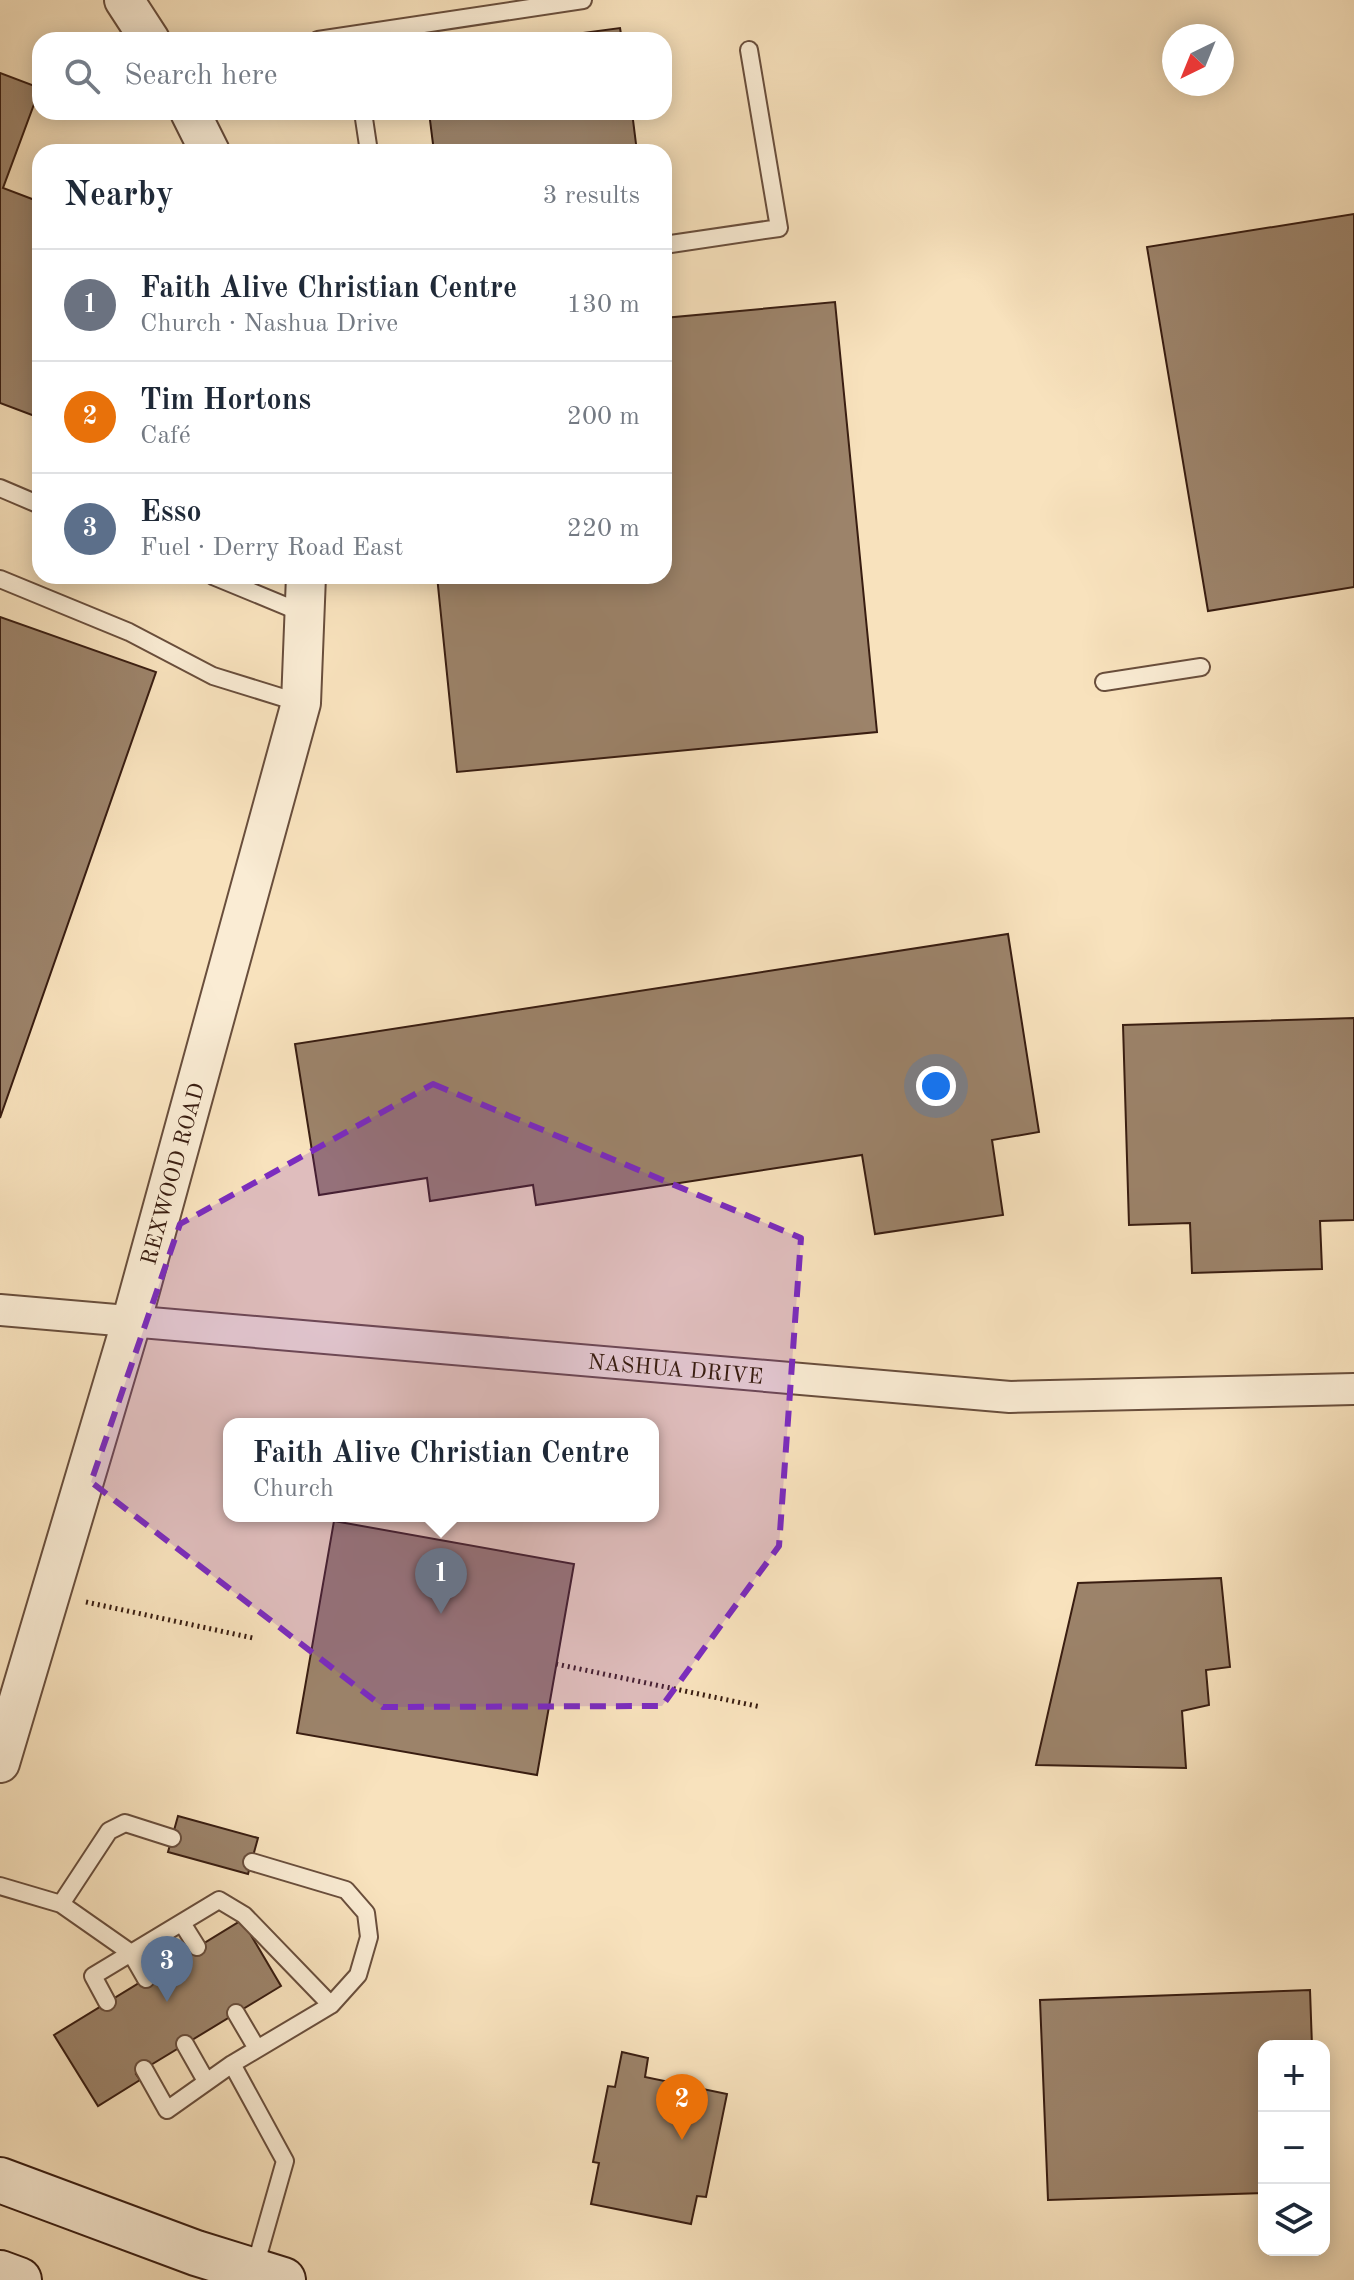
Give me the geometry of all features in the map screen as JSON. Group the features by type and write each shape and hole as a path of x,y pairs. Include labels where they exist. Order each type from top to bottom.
{"main road":[{"path":"0,2152 16,2186 268,2276"},
{"path":"0,2273 19,2280"}],"street":[{"path":"124,0 145,32"},
{"path":"194,120 206,144"},
{"name":"REXWOOD ROAD","path":"0,1763 131,1323 301,703 306,584"},
{"name":"NASHUA DRIVE","path":"0,1310 1010,1397 1354,1389"}],"lane":[{"path":"371,32 583,0"},
{"path":"672,244 779,228 749,50"},
{"path":"364,120 368,144"},
{"path":"0,488 32,502"},
{"path":"0,579 129,632 213,676 301,703"},
{"path":"232,584 306,615"},
{"path":"1104,682 1201,667"},
{"path":"61,1904 109,1831 125,1823 172,1838"},
{"path":"144,2069 167,2110 256,2047 331,2005 358,1975 369,1937 366,1913 346,1890 252,1862"},
{"path":"0,1886 61,1904 131,1953 146,1979"},
{"path":"107,2002 93,1976 219,1900 244,1915 331,2005"},
{"path":"182,1923 197,1947"},
{"path":"236,2013 256,2047"},
{"path":"185,2044 206,2081"},
{"path":"232,2064 285,2161 268,2276"}],"path":[{"path":"50,1594 253,1638"},
{"path":"556,1664 761,1707"}],"highlighted area":[{"path":"433,1084 801,1238 779,1546 662,1706 383,1707 91,1482 180,1224"}],"building":[{"path":"620,28 621,32 590,32"},
{"path":"0,73 32,85 32,110 3,188 32,199 32,415 0,403"},
{"path":"430,120 633,120 636,144 433,144"},
{"path":"1354,214 1354,587 1208,611 1147,247"},
{"path":"835,302 877,732 457,772 438,584 672,584 672,317"},
{"path":"0,617 156,672 0,1118"},
{"path":"1008,934 1039,1132 992,1140 1003,1215 875,1234 862,1155 536,1205 533,1185 430,1201 427,1178 319,1195 295,1044"},
{"path":"1354,1018 1354,1220 1320,1221 1322,1269 1192,1273 1190,1223 1129,1225 1123,1025"},
{"path":"334,1522 574,1564 537,1775 297,1733"},
{"path":"1221,1578 1230,1667 1206,1670 1209,1705 1182,1711 1186,1768 1036,1765 1078,1583"},
{"path":"178,1816 258,1838 248,1874 168,1852"},
{"path":"242,1920 281,1986 136,2074 140,2080 98,2106 54,2035"},
{"path":"1310,1990 1312,2040 1258,2040 1258,2193 1048,2200 1040,2000"},
{"path":"622,2052 648,2058 645,2077 727,2094 706,2197 697,2196 691,2224 591,2204 599,2163 593,2162 608,2086 615,2087"}],"place":[{"name":"Faith Alive Christian Centre","path":"441,1614"},
{"name":"Esso","path":"167,2002"},
{"name":"Tim Hortons","path":"682,2140"}]}
